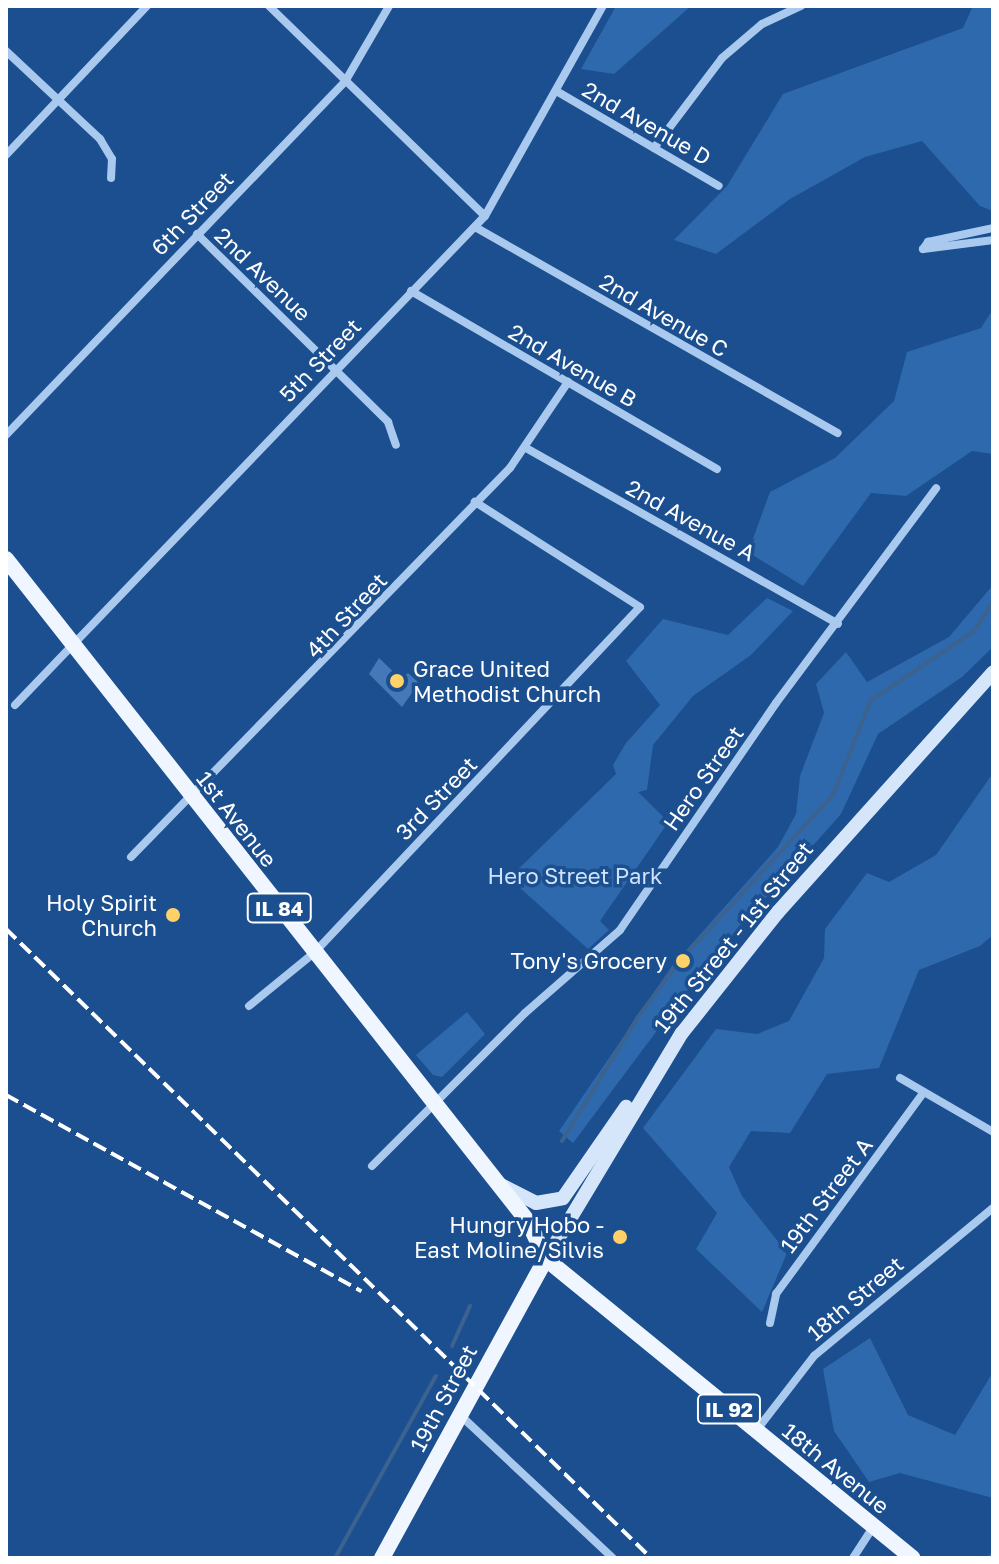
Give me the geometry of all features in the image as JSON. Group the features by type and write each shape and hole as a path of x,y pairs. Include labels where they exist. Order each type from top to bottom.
{"main road":[{"name":"1st Avenue","path":"6,559 499,1184 546,1259"},
{"name":"19th Street - 1st Street","path":"546,1259 649,1078 778,912 993,672"},
{"path":"499,1184 536,1203 563,1198 649,1078"},
{"name":"19th Street","path":"382,1558 546,1259"},
{"name":"18th Avenue","path":"546,1259 912,1558"}],"street":[{"path":"6,155 147,6"},
{"path":"269,6 485,216"},
{"name":"6th Street","path":"6,435 346,80 389,6"},
{"name":"5th Street","path":"15,705 485,216 558,92 603,6"},
{"path":"654,148 722,58 762,24 801,6"},
{"path":"6,51 107,149 111,178"},
{"name":"2nd Avenue D","path":"558,92 719,186"},
{"name":"2nd Avenue C","path":"475,227 837,433"},
{"path":"993,228 928,242 923,249 993,240"},
{"name":"2nd Avenue","path":"197,234 388,422 396,445"},
{"name":"2nd Avenue B","path":"411,291 717,469"},
{"name":"4th Street","path":"131,857 526,448 568,382"},
{"name":"2nd Avenue A","path":"526,448 838,624"},
{"name":"Hero Street","path":"372,1166 620,930 936,488"},
{"name":"3rd Street","path":"249,1006 314,953 640,607 475,502"},
{"path":"900,1078 993,1132"},
{"name":"19th Street A","path":"770,1323 776,1294 923,1093"},
{"name":"18th Street","path":"755,1431 814,1356 993,1208"},
{"path":"460,1415 613,1558"},
{"path":"853,1558 873,1527"}],"green space":[{"path":"616,6 691,6 614,74 581,69"},
{"path":"973,6 993,6 993,211 980,206 922,141 865,157 790,199 716,254 674,240 727,186 783,94 963,28"},
{"path":"993,309 993,454 972,451 906,496 871,493 803,586 748,552 770,492 835,458 894,401 907,352 981,328"},
{"path":"993,585 993,647 962,677 878,734 841,814 700,973 573,1143 559,1131 672,966 778,847 796,814 800,776 824,713 816,684 846,652 867,682 949,637"},
{"name":"Hero Street Park","path":"767,598 793,611 751,655 693,696 653,745 647,790 638,792 677,830 665,827 600,921 609,930 588,949 509,878 616,774 613,765 626,743 660,705 626,661 663,619 728,635"},
{"path":"993,773 993,935 980,946 919,970 879,1068 827,1074 790,1133 751,1131 729,1167 742,1196 787,1253 762,1312 696,1249 717,1213 643,1128 716,1029 757,1034 789,1021 824,958 825,929 867,873 889,882 936,855"},
{"path":"467,1012 485,1034 442,1077 433,1075 416,1055"},
{"path":"870,1338 908,1415 955,1435 993,1372 993,1498 900,1473 869,1482 834,1431 823,1369"}],"building":[{"name":"Grace United Methodist Church","path":"379,658 401,679 408,673 419,683 402,707 369,674"}],"waterway":[{"path":"562,1141 638,1017 678,963 833,795 871,700 974,631 993,602"},
{"path":"452,1346 470,1306"},
{"path":"335,1558 436,1376"},
{"path":"989,1558 993,1554"}],"railway":[{"path":"6,929 651,1558"},
{"path":"6,1095 361,1291"}],"place":[{"name":"Grace United Methodist Church","path":"397,681"},
{"name":"Holy Spirit Church","path":"173,915"},
{"name":"Tony's Grocery","path":"683,961"},
{"name":"Hungry Hobo - East Moline/Silvis","path":"620,1237"}]}
